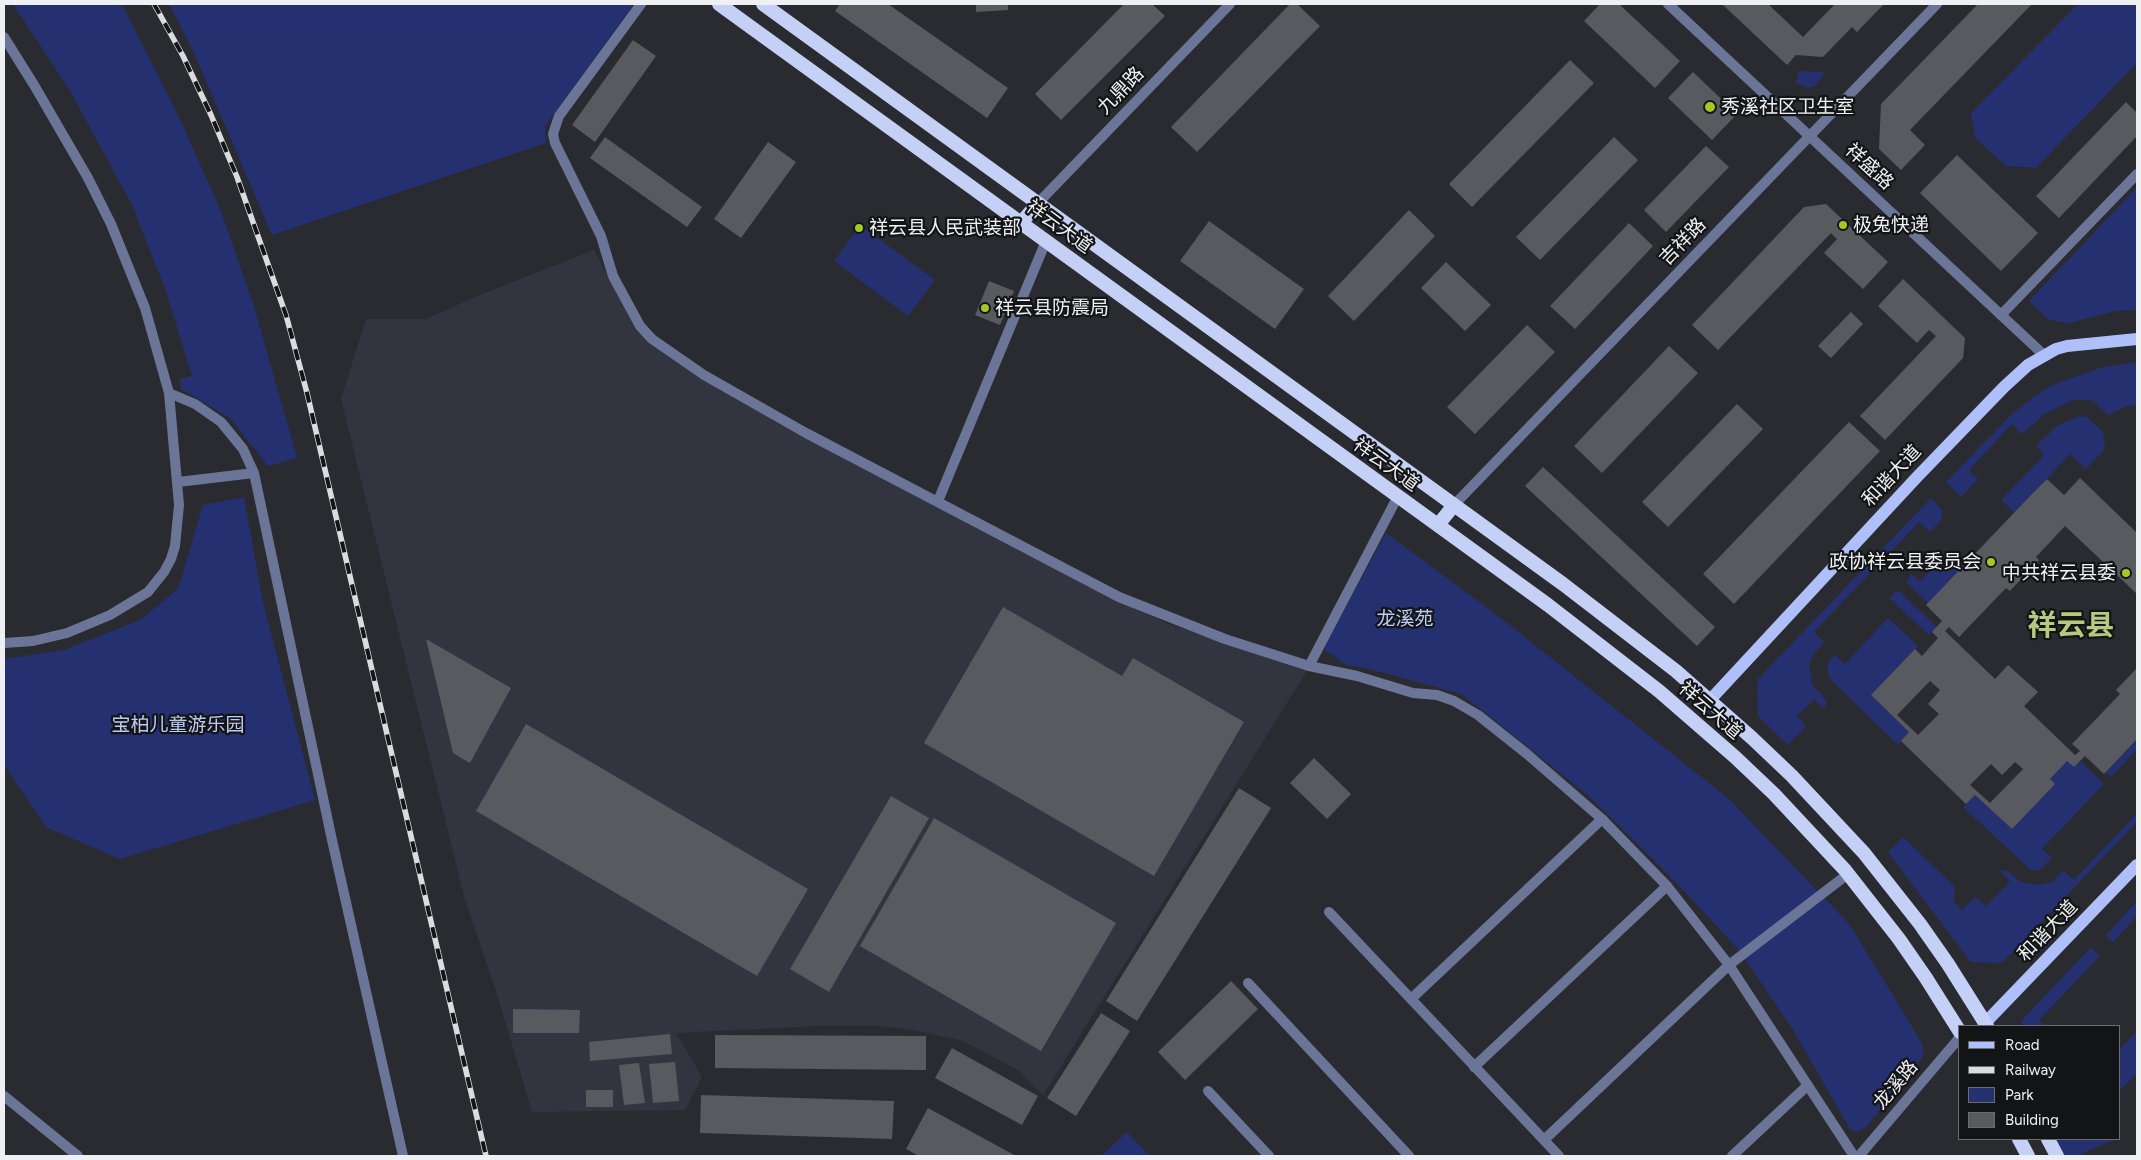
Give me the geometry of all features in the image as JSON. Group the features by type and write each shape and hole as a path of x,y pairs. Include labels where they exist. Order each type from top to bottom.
{"highway":[{"name":"祥云大道","path":"719,4 1438,525 1623,662 1694,720 1774,794 1848,874 1900,939 1958,1029"},
{"name":"祥云大道","path":"763,4 1454,505 1624,630 1710,700 1792,776 1864,853 1920,924 1948,964 1984,1025"},
{"path":"1021,223 1038,203"},
{"path":"1438,525 1454,505"},
{"path":"2020,1140 2028,1156"},
{"path":"2049,1140 2057,1156"}],"main road":[{"name":"和谐大道","path":"1710,700 1917,476 2028,365 2056,349 2068,346 2137,339"},
{"name":"和谐大道","path":"1984,1025 2137,865"}],"street":[{"path":"641,4 558,116 553,134 555,143 601,236 614,276 640,326 660,346 704,375 806,433 1119,597 1217,637 1310,666 1357,676 1414,693 1437,695 1465,706 1527,754 1602,820 1667,886 1729,966 1854,1156"},
{"name":"九鼎路","path":"1038,203 1230,4"},
{"name":"祥盛路","path":"1668,4 2045,356"},
{"name":"吉祥路","path":"1454,505 1937,4"},
{"path":"4,37 64,135 111,224 145,308 157,344 169,393 179,505 175,546 164,572 148,592 110,615 67,633 33,641 4,643"},
{"path":"2002,315 2137,174"},
{"path":"938,501 1046,241"},
{"path":"169,393 194,404 221,422 243,449 254,473 332,840 403,1156"},
{"path":"178,482 254,473"},
{"path":"1310,666 1398,496"},
{"path":"1411,999 1602,820"},
{"path":"1544,1140 1729,966 1848,874"},
{"path":"1474,1067 1667,886"},
{"path":"1329,912 1559,1156"},
{"path":"1248,982 1410,1156"},
{"name":"龙溪路","path":"1859,1156 1958,1039"},
{"path":"1732,1156 1807,1086"},
{"path":"1208,1091 1269,1156"},
{"path":"4,1096 78,1156"}],"shaded area":[{"path":"594,250 637,332 751,407 973,526 1166,623 1308,669 1043,1095 1018,1070 963,1041 913,1030 881,1026 816,1026 676,1033 702,1077 685,1110 532,1112 498,997 464,896 341,399 366,319 426,319 480,295"}],"green space":[{"path":"13,4 122,4 180,119 220,209 253,303 297,458 268,466 230,418 181,389 180,379 192,376 166,291 132,205 69,89"},
{"path":"169,4 634,4 545,126 546,143 272,235 194,53"},
{"path":"2078,4 2137,4 2137,63 2036,168 2006,166 1975,138 1971,113"},
{"path":"1799,71 1823,72 1825,74 1815,86 1809,88 1796,83"},
{"path":"2137,187 2137,310 2115,311 2070,323 2049,320 2029,301"},
{"path":"860,225 935,280 908,316 834,261"},
{"path":"2137,362 2137,405 2127,406 2108,415 2092,400 2073,400 2045,414 2022,434 2012,424 1969,470 1978,479 1961,497 1946,482 2010,416 2052,385 2103,367"},
{"path":"2079,416 2087,417 2103,432 2105,444 2103,451 2086,469 2070,454 2015,513 2001,500 2044,455 2036,446 2057,426"},
{"name":"宝柏儿童游乐园","path":"244,497 263,603 315,800 120,859 46,827 4,765 4,659 64,650 140,620 178,589 203,505"},
{"path":"1931,498 1943,511 1941,520 1930,532 1919,522 1814,632 1824,642 1813,655 1809,664 1812,684 1826,700 1826,705 1823,708 1814,699 1797,716 1806,726 1788,745 1758,716 1757,680"},
{"name":"龙溪苑","path":"1386,533 1497,615 1729,799 1849,924 1922,1044 1924,1055 1866,1127 1858,1132 1850,1129 1792,1028 1739,950 1667,873 1590,797 1462,694 1366,668 1346,665 1325,650 1325,645"},
{"path":"1949,551 1964,566 1928,603 1907,581 1911,574 1920,581"},
{"path":"1895,592 1900,592 1937,627 1929,635 1889,598"},
{"path":"1888,618 1918,646 1871,695 1909,732 1898,745 1831,680 1827,670 1829,661 1835,655 1845,664"},
{"path":"2137,739 2137,749 2111,777 2106,772"},
{"path":"2067,761 2074,767 2080,761 2104,784 2042,849 2052,858 2039,870 2031,870 1963,807 1975,795 2012,829 2054,784 2050,779"},
{"path":"2137,813 2137,822 2002,963 1971,962 1888,852 1903,837 1955,887 1954,902 1962,910 1975,897 1986,906 2010,881 2000,871 2003,870 2008,871 2021,882 2038,885 2052,882 2063,870 2074,880"},
{"path":"2137,901 2137,916 2113,942 2106,935"},
{"path":"2091,947 2100,956 2039,1020 2044,1025 2022,1025 2022,1020"},
{"path":"2137,1031 2137,1074 2121,1089 2121,1048"},
{"path":"1127,1132 1150,1156 1101,1156"},
{"path":"2052,1140 2114,1140 2083,1153 2084,1156 2060,1156"}],"building":[{"path":"840,4 888,4 1008,88 987,118 835,11"},
{"path":"976,4 1008,4 1008,10 976,12"},
{"path":"1124,4 1152,4 1165,16 1061,120 1035,94"},
{"path":"1290,4 1297,4 1320,26 1197,152 1171,127"},
{"path":"1600,4 1619,4 1680,61 1655,88 1584,21"},
{"path":"1722,4 1768,4 1803,37 1835,4 1884,4 1857,32 1852,27 1823,57 1796,55 1787,65"},
{"path":"1978,4 2032,4 1910,130 1925,145 1901,170 1879,149 1881,104"},
{"path":"633,40 656,56 595,142 572,125"},
{"path":"1570,60 1594,83 1472,207 1449,184"},
{"path":"1693,72 1737,114 1712,140 1668,98"},
{"path":"2126,102 2137,113 2137,136 2059,218 2036,196"},
{"path":"605,137 702,207 687,227 590,158"},
{"path":"1614,137 1638,160 1540,260 1516,237"},
{"path":"768,142 796,162 741,238 714,219"},
{"path":"1706,146 1729,167 1666,232 1644,210"},
{"path":"1957,155 2038,233 2001,271 1920,193"},
{"path":"1826,204 1888,262 1863,289 1824,253 1837,239 1831,233 1718,350 1692,325 1804,207"},
{"path":"1409,210 1435,236 1354,321 1328,296"},
{"path":"1209,221 1304,289 1275,329 1180,261"},
{"path":"1629,223 1653,246 1575,329 1550,306"},
{"path":"1446,262 1491,305 1465,331 1421,288"},
{"path":"1903,279 1965,338 1963,358 1885,440 1860,416 1936,336 1929,330 1917,343 1878,306"},
{"path":"989,281 1014,291 1000,325 975,315"},
{"path":"1851,312 1863,324 1831,358 1818,346"},
{"path":"1527,325 1555,352 1475,434 1447,407"},
{"path":"1669,346 1698,373 1602,473 1574,446"},
{"path":"1737,404 1763,429 1668,527 1642,502"},
{"path":"1849,422 1880,451 1734,604 1703,574"},
{"path":"1543,467 1715,627 1697,646 1525,486"},
{"path":"2080,478 2137,533 2137,594 2065,526 2036,557 2039,560 2010,591 2006,588 1959,637 1949,627 1945,631 1995,679 2008,665 2038,692 2024,706 2075,755 2080,751 2072,744 2120,694 2116,690 2137,668 2137,739 2104,774 2085,756 2074,767 2067,761 2050,779 2055,784 2012,829 1975,795 1966,804 1901,741 1909,732 1871,695 1915,649 1922,656 1938,638 1932,632 1942,621 1926,605 2032,494 2047,479 2064,495","holes":["1930,681 1940,690 1928,704 1939,714 1918,735 1897,715","2015,762 2023,769 1990,803 1970,785 1991,764 2002,775"]},
{"path":"1003,607 1122,676 1133,658 1244,722 1154,876 924,743"},
{"path":"426,639 511,688 470,763 453,753"},
{"path":"526,724 808,889 757,976 476,811"},
{"path":"1314,758 1351,794 1327,819 1290,783"},
{"path":"1239,788 1271,808 1137,1021 1106,1001"},
{"path":"891,796 929,818 829,992 790,969"},
{"path":"934,818 1116,923 1041,1051 860,946"},
{"path":"1231,981 1258,1009 1185,1080 1158,1052"},
{"path":"513,1009 580,1010 579,1033 513,1033"},
{"path":"1101,1013 1130,1031 1076,1116 1047,1098"},
{"path":"670,1034 672,1054 590,1061 589,1042"},
{"path":"715,1035 926,1036 926,1070 715,1068"},
{"path":"952,1048 1038,1096 1022,1125 935,1078"},
{"path":"675,1062 679,1101 653,1103 649,1064"},
{"path":"639,1063 645,1103 624,1105 619,1065"},
{"path":"586,1090 613,1090 613,1107 586,1107"},
{"path":"701,1095 894,1101 892,1139 700,1133"},
{"path":"928,1108 1016,1156 919,1156 906,1149"}],"railway":[{"path":"154,4 183,56 211,115 237,177 286,315 307,393 486,1156"}],"place":[{"name":"秀溪社区卫生室","path":"1710,107"},
{"name":"极兔快递","path":"1843,225"},
{"name":"祥云县人民武装部","path":"859,228"},
{"name":"祥云县防震局","path":"985,308"},
{"name":"政协祥云县委员会","path":"1991,562"},
{"name":"中共祥云县委","path":"2126,573"}],"district":[{"name":"祥云县","path":"2071,627"}]}
